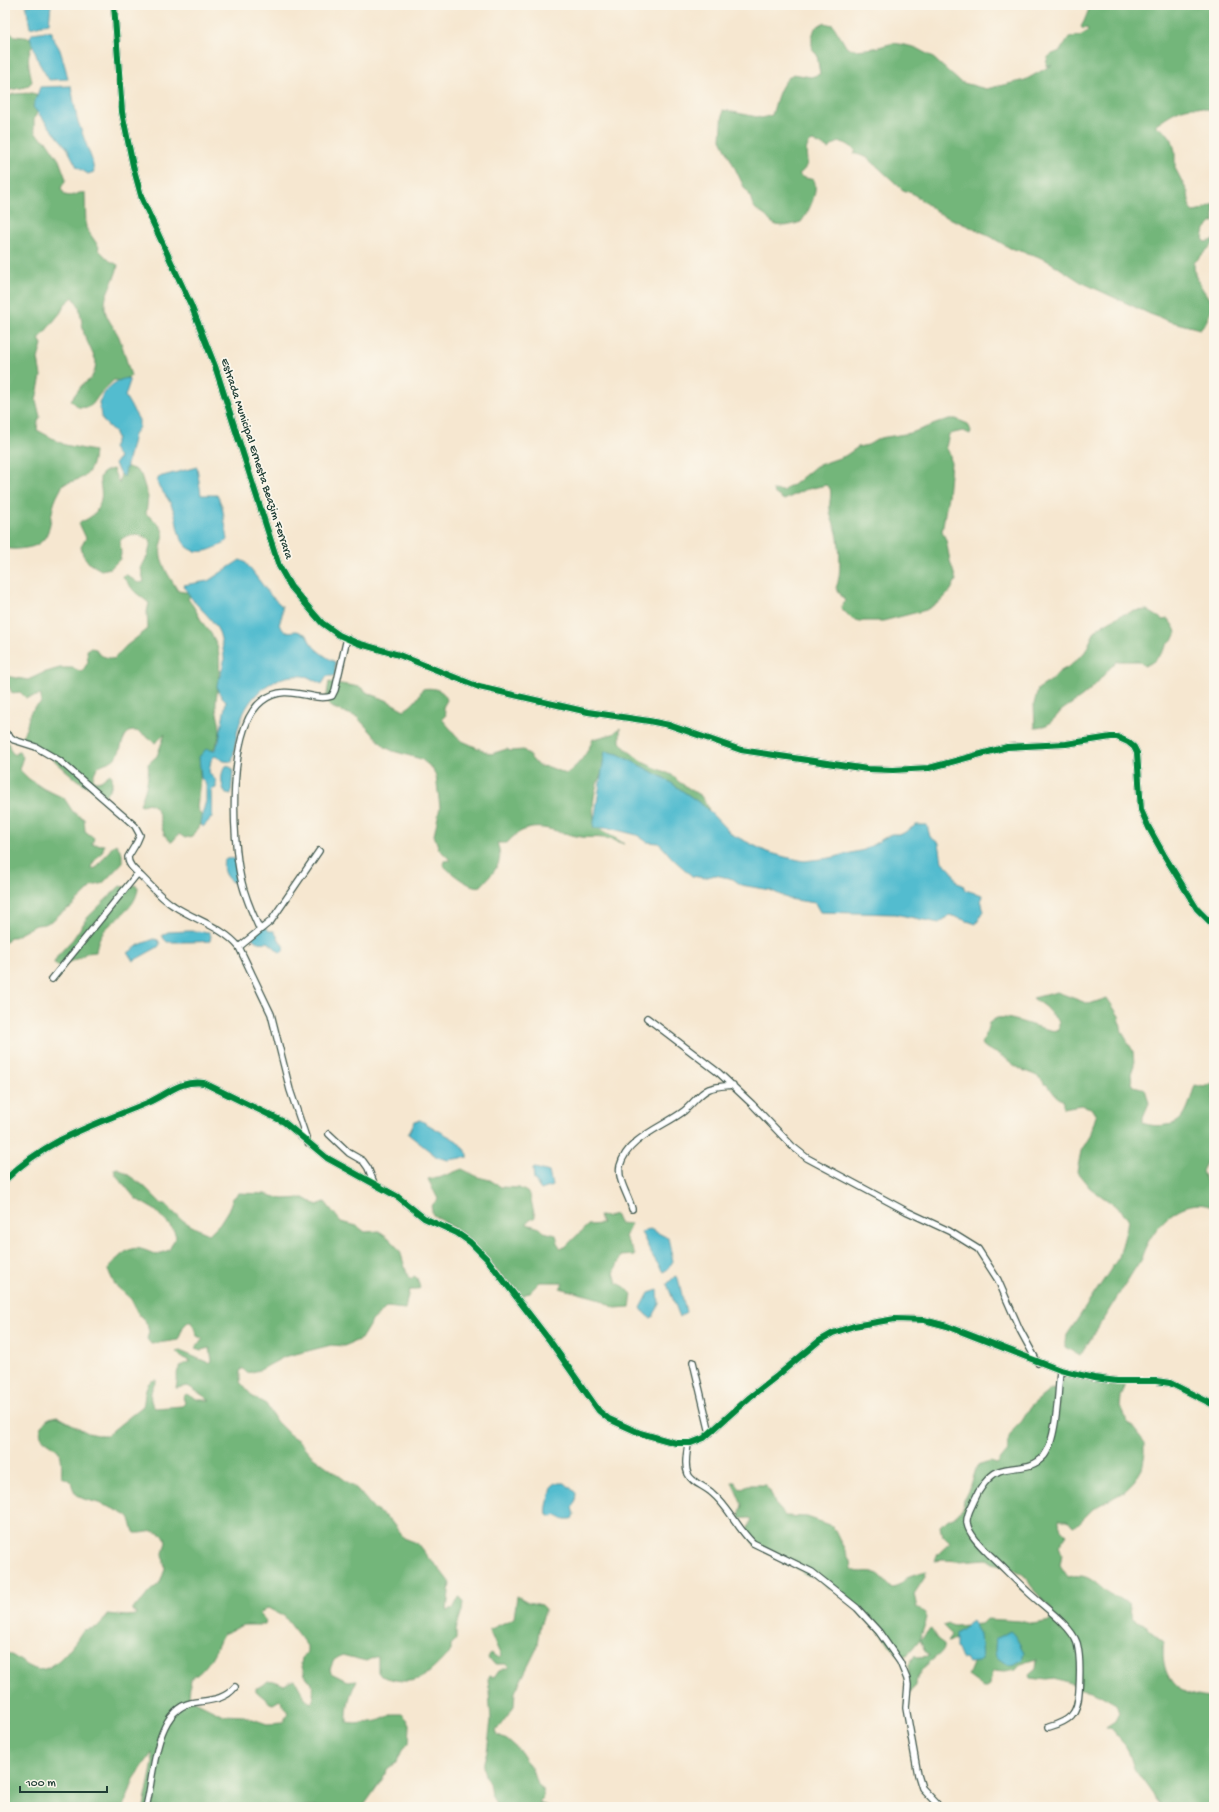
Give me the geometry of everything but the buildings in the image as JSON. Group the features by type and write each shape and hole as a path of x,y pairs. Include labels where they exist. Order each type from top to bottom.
{"street":[{"name":"Estrada Municipal Ernesta Beazim Ferrara","path":"114,5 122,112 132,166 142,199 189,299 215,366 279,566 290,587 322,623 347,638 399,655 479,687 505,694 606,716 669,725 741,750 867,769 892,770 929,768 1007,747 1066,744 1117,737 1128,742 1134,747 1136,753 1141,810 1149,828 1198,909 1214,926"},
{"path":"260,930 249,907 240,877 234,816 233,798 245,722 262,700 273,695 284,692 324,697 332,696 335,690 347,638"},
{"path":"5,733 14,740 36,747 60,761 135,826 139,832 139,838 128,857 130,865 158,894 173,906 219,931 235,942 239,947 271,1014 290,1090 309,1144"},
{"path":"239,947 271,921 320,851"},
{"path":"52,980 138,873"},
{"path":"647,1018 714,1069 733,1086 792,1146 807,1158 906,1211 949,1231 978,1249 998,1280 1020,1330 1038,1363"},
{"path":"5,1180 22,1165 66,1136 149,1102 181,1084 193,1082 204,1083 284,1122 331,1161 374,1183 398,1197 424,1218 457,1233 470,1242 487,1259 550,1341 599,1411 610,1419 657,1439 688,1444 704,1438 750,1397 819,1341 833,1333 873,1322 895,1320 924,1320 947,1326 1038,1363 1060,1370 1109,1380 1170,1383 1214,1405"},
{"path":"632,1209 619,1173 624,1158 630,1149 651,1132 685,1110 704,1092 715,1087 733,1086"},
{"path":"330,1134 349,1153 363,1161 368,1168 374,1183"},
{"path":"693,1362 710,1433"},
{"path":"1049,1726 1063,1723 1070,1719 1074,1712 1079,1696 1080,1677 1079,1657 1076,1642 1068,1630 1026,1591 971,1533 967,1516 978,1493 989,1478 1000,1471 1031,1466 1045,1454 1050,1441 1056,1413 1060,1370"},
{"path":"688,1444 686,1460 687,1472 689,1476 713,1493 726,1508 745,1535 753,1542 812,1572 832,1587 857,1608 879,1632 900,1662 908,1685 906,1708 918,1775 922,1788 937,1804"},
{"path":"146,1807 159,1744 167,1721 179,1708 188,1704 225,1697 235,1687"}],"green space":[{"path":"1091,5 1214,5 1214,112 1198,107 1190,107 1169,115 1155,125 1168,134 1172,140 1175,151 1175,168 1188,193 1190,209 1193,212 1199,211 1214,204 1214,222 1212,222 1205,229 1203,238 1205,242 1214,240 1214,243 1194,263 1197,280 1213,305 1206,322 1200,329 1169,321 1150,314 1081,282 1050,262 1037,256 1010,248 984,233 940,214 912,193 903,190 868,158 854,153 856,151 849,145 842,142 836,143 829,149 813,141 810,142 806,151 806,166 799,174 802,177 814,180 815,190 810,208 801,222 786,226 774,224 754,207 721,139 723,110 762,118 772,115 779,92 788,78 793,74 811,77 820,74 817,55 812,48 812,37 815,28 823,23 833,25 847,48 856,50 875,48 894,43 914,47 931,56 960,82 986,89 1025,80 1052,65 1046,66 1048,57 1060,51 1069,37 1080,36 1088,31 1087,28 1083,29 1081,27"},
{"path":"5,30 15,36 40,39 31,48 28,58 32,82 26,87 5,91"},
{"path":"32,93 38,95 40,106 34,119 34,128 36,134 47,142 59,160 66,179 61,188 65,195 68,196 85,193 86,228 99,247 98,249 110,261 118,265 106,297 105,309 109,320 119,337 131,376 122,381 114,380 103,390 92,405 87,407 78,407 71,400 82,385 91,379 95,370 96,361 84,334 79,306 73,297 65,304 61,312 39,339 42,344 38,359 41,376 36,400 40,417 37,430 65,445 94,451 93,459 86,475 77,480 63,484 55,501 46,536 41,542 35,546 13,549 5,548 5,99 13,94"},
{"path":"949,419 956,419 968,424 971,431 970,434 963,431 949,434 946,447 950,455 951,463 948,496 942,531 946,540 950,561 956,580 951,590 941,601 926,610 883,621 859,621 852,619 841,608 845,601 836,588 840,569 840,553 837,533 830,512 830,488 826,485 804,490 784,500 774,493 773,490 783,491 787,487 793,485 816,466 845,456 858,447 868,445 880,438 911,433"},
{"path":"125,466 136,470 141,475 148,497 146,514 156,522 163,533 161,555 163,563 178,591 191,593 188,599 212,635 216,644 219,660 216,705 220,731 218,741 200,768 197,808 201,815 201,820 192,836 185,838 179,834 172,842 164,834 158,811 149,803 140,804 147,784 148,764 157,756 165,734 155,743 136,731 127,734 115,758 100,765 95,772 93,779 96,782 101,781 110,774 112,776 112,784 109,791 105,795 100,794 77,780 47,754 21,741 30,713 41,703 41,695 26,698 20,692 12,693 8,685 5,686 5,676 28,680 43,673 60,668 73,668 82,672 88,662 87,650 91,648 96,649 99,654 114,659 126,646 148,629 147,612 149,603 135,592 122,576 127,575 138,583 144,582 141,568 148,555 151,541 144,537 135,535 123,538 120,541 120,559 111,568 101,570 89,563 83,555 81,547 86,538 79,523 91,517 100,504 100,477 106,471 113,469 119,484 122,468"},
{"path":"1147,610 1163,620 1168,619 1174,627 1176,633 1175,637 1168,643 1158,657 1152,663 1144,666 1139,661 1117,661 1083,696 1062,710 1055,718 1043,727 1035,728 1034,704 1038,689 1052,680 1059,672 1068,667 1085,652 1095,631 1099,627 1121,615 1135,611"},
{"path":"329,682 360,687 368,693 386,700 404,710 415,701 422,689 430,688 440,691 447,700 443,707 446,715 442,719 460,740 491,754 507,749 510,751 524,750 538,766 549,767 566,774 582,759 593,739 613,734 620,728 620,742 626,749 644,763 672,775 679,782 701,796 707,805 716,831 606,769 602,773 596,788 593,814 595,822 600,829 624,844 609,839 582,837 543,828 525,830 516,835 507,843 497,843 500,856 499,862 494,871 481,886 477,887 466,883 443,865 444,861 450,860 439,849 434,835 440,807 436,776 432,768 421,759 393,751 385,747 357,717 331,707 326,700"},
{"path":"5,737 11,751 16,755 18,751 23,757 19,769 29,779 44,789 64,798 73,812 84,819 85,831 94,838 92,844 104,845 102,852 93,863 91,869 96,868 116,844 122,853 122,863 103,883 93,886 71,907 53,920 45,924 36,925 14,937 10,937 5,943"},
{"path":"135,885 138,887 134,901 125,912 102,933 98,941 96,952 86,953 80,958 58,966 54,963 58,955 73,939 88,917 120,886"},
{"path":"1057,992 1089,1004 1107,998 1119,1016 1122,1032 1133,1051 1134,1065 1131,1074 1132,1083 1134,1086 1145,1089 1149,1103 1143,1117 1143,1123 1160,1126 1173,1124 1179,1121 1189,1105 1195,1085 1204,1087 1211,1083 1213,1084 1214,1147 1202,1171 1205,1179 1214,1187 1214,1208 1202,1204 1190,1205 1168,1217 1159,1226 1145,1248 1141,1259 1080,1356 1065,1347 1067,1335 1119,1257 1128,1218 1120,1209 1090,1188 1077,1172 1081,1151 1090,1136 1096,1116 1091,1108 1081,1105 1063,1108 1063,1100 1060,1099 1046,1084 1045,1085 1040,1078 1017,1067 1002,1056 986,1048 981,1043 985,1038 989,1023 997,1018 1010,1019 1044,1029 1059,1031 1059,1022 1045,1007 1033,998"},
{"path":"118,1168 144,1186 162,1204 166,1204 185,1222 209,1234 220,1223 230,1207 233,1198 239,1193 265,1194 283,1199 304,1198 317,1205 325,1202 341,1222 357,1226 365,1232 379,1231 389,1238 400,1251 408,1277 411,1279 414,1276 417,1278 420,1288 417,1290 409,1290 405,1309 387,1307 372,1321 361,1339 344,1346 331,1345 284,1357 260,1370 247,1373 242,1368 240,1372 240,1382 253,1397 266,1404 276,1421 290,1435 299,1441 311,1455 357,1489 374,1509 390,1520 404,1538 417,1543 429,1559 437,1566 450,1583 447,1611 453,1609 459,1597 463,1603 456,1630 456,1639 451,1646 451,1651 421,1678 404,1681 381,1676 378,1672 378,1656 366,1661 342,1655 334,1660 330,1669 331,1673 347,1681 357,1680 349,1700 347,1723 355,1724 378,1721 393,1714 402,1714 410,1725 409,1743 403,1748 397,1762 387,1769 386,1774 363,1807 144,1807 153,1763 152,1753 134,1779 124,1807 5,1807 5,1652 35,1669 42,1670 49,1667 63,1657 83,1630 99,1626 107,1614 127,1616 135,1615 136,1613 132,1611 132,1609 160,1583 165,1569 163,1554 166,1542 165,1537 157,1532 135,1533 130,1520 121,1512 96,1502 86,1500 75,1493 71,1481 62,1477 59,1452 42,1437 40,1433 44,1423 51,1417 57,1416 88,1433 107,1435 143,1406 147,1386 152,1381 156,1380 152,1388 151,1395 151,1402 155,1408 182,1406 185,1403 183,1397 186,1394 199,1400 210,1400 188,1386 176,1388 178,1370 190,1361 181,1357 176,1352 180,1351 209,1363 212,1361 210,1348 201,1350 195,1348 203,1339 197,1336 192,1322 188,1322 183,1327 178,1340 151,1344 147,1339 149,1332 147,1324 138,1313 131,1299 115,1285 109,1272 112,1263 127,1251 136,1248 157,1255 169,1250 176,1236 173,1229 155,1210 136,1199 116,1175 114,1169","holes":["269,1608 284,1616 307,1646 307,1652 302,1658 301,1664 305,1675 312,1684 314,1700 312,1703 306,1699 294,1680 284,1685 270,1680 256,1688 256,1691 270,1703 273,1704 280,1700 288,1713 283,1723 267,1724 244,1716 223,1715 191,1699 189,1695 191,1679 202,1670 214,1654 223,1634 244,1625 265,1625 266,1621 260,1614 265,1609"]},
{"path":"462,1169 478,1177 490,1180 501,1187 519,1188 527,1192 530,1196 535,1217 527,1222 527,1224 540,1228 544,1232 556,1235 561,1248 565,1247 588,1225 602,1224 599,1216 608,1217 615,1214 619,1223 631,1224 625,1237 635,1255 621,1256 614,1273 617,1283 625,1287 632,1294 630,1307 615,1308 597,1298 560,1288 563,1284 560,1282 540,1282 530,1292 522,1296 518,1294 464,1235 433,1215 431,1206 438,1199 428,1179 439,1178"},
{"path":"1079,1374 1126,1383 1121,1397 1120,1407 1124,1416 1145,1443 1145,1453 1142,1469 1134,1482 1125,1491 1092,1510 1078,1524 1073,1526 1068,1520 1058,1520 1062,1529 1067,1534 1059,1546 1062,1554 1060,1565 1068,1577 1086,1577 1095,1582 1111,1595 1129,1603 1132,1619 1144,1624 1151,1632 1164,1642 1164,1663 1168,1676 1172,1682 1187,1693 1214,1699 1214,1807 1162,1807 1135,1770 1125,1745 1109,1727 1106,1727 1115,1721 1119,1713 1116,1704 1092,1691 1076,1689 1074,1685 1055,1679 1046,1680 1030,1678 1029,1675 1036,1669 1037,1659 1021,1664 1016,1670 1004,1672 992,1671 990,1685 983,1687 968,1676 974,1661 962,1636 948,1641 952,1635 943,1626 948,1624 954,1626 981,1624 986,1619 1020,1621 1032,1624 1051,1621 1052,1610 1031,1587 1027,1578 1010,1567 993,1563 987,1559 935,1561 938,1554 950,1543 943,1536 941,1526 947,1520 957,1515 963,1508 964,1499 971,1485 977,1466 990,1462 997,1464 1008,1451 1009,1437 1022,1421 1031,1406 1051,1389 1057,1390 1064,1377"},
{"path":"732,1482 735,1482 740,1489 748,1485 765,1485 770,1491 776,1506 785,1516 807,1517 830,1525 835,1530 850,1561 851,1569 854,1571 876,1573 893,1588 897,1587 909,1576 926,1571 925,1577 914,1594 917,1608 925,1613 927,1618 920,1639 907,1655 900,1656 896,1654 862,1610 839,1589 828,1588 817,1579 805,1574 781,1557 755,1546 746,1532 752,1519 738,1519 742,1505"},
{"path":"517,1596 528,1602 542,1605 546,1609 540,1625 536,1650 515,1692 514,1707 496,1731 498,1736 507,1740 521,1752 526,1762 532,1769 537,1784 543,1791 543,1796 539,1803 550,1807 498,1807 491,1795 489,1783 485,1776 483,1766 487,1752 491,1720 488,1678 489,1676 494,1678 499,1671 509,1667 507,1664 496,1664 488,1659 490,1653 499,1658 501,1656 489,1630 514,1618"},
{"path":"931,1629 937,1639 944,1644 944,1649 921,1671 917,1678 916,1686 909,1693 909,1665 915,1655 917,1657 929,1656 924,1650 920,1639"}],"water":[{"path":"26,5 51,5 49,23 30,28"},
{"path":"46,31 52,32 60,50 68,79 49,80 39,63 30,37 33,33"},
{"path":"71,86 77,119 92,160 94,172 88,174 77,167 67,148 33,107 40,87"},
{"path":"127,378 130,381 125,396 139,420 139,427 134,435 124,477 118,471 115,463 119,458 113,448 117,438 116,435 103,420 99,402 110,386 122,379"},
{"path":"197,467 201,495 217,495 222,506 228,540 215,548 201,552 195,551 184,544 179,533 172,506 158,485 157,481 159,477"},
{"path":"240,560 245,562 271,596 282,606 282,615 279,625 285,632 297,631 307,635 314,647 335,662 335,676 327,676 322,684 308,677 287,677 268,685 252,699 240,722 232,762 224,761 215,756 211,760 209,772 216,781 216,788 211,790 212,817 203,827 200,822 206,801 206,785 201,778 199,757 206,749 214,751 219,741 226,701 221,696 217,687 223,668 224,656 219,632 211,619 190,597 184,585 208,581"},
{"path":"605,751 618,754 664,778 704,806 731,834 767,852 785,857 804,861 830,858 864,850 891,834 902,834 916,825 927,825 930,837 939,843 942,862 955,876 957,883 963,885 965,890 982,895 981,900 984,911 976,924 950,915 939,923 895,914 820,912 815,903 789,899 770,890 741,885 733,879 715,875 704,878 692,876 673,859 659,843 647,842 637,835 609,828 593,828"},
{"path":"227,765 233,769 231,795 226,794 222,783 223,771"},
{"path":"230,858 235,859 239,869 239,882 232,882 224,872 224,860"},
{"path":"265,926 269,931 274,931 285,949 281,953 268,942 259,942 251,937"},
{"path":"168,932 209,932 211,936 210,941 167,942 162,935"},
{"path":"154,939 158,940 160,944 158,947 133,961 128,953 139,945"},
{"path":"420,1120 457,1141 468,1154 468,1157 448,1160 437,1157 408,1134 415,1121"},
{"path":"535,1168 549,1172 552,1186 541,1190 534,1180 533,1169"},
{"path":"650,1229 668,1238 673,1261 668,1269 663,1272 652,1255 641,1232"},
{"path":"675,1276 678,1278 686,1312 680,1317 667,1284"},
{"path":"658,1290 659,1304 653,1317 650,1318 641,1308 649,1293"},
{"path":"556,1483 565,1483 576,1493 575,1503 572,1508 574,1514 572,1519 558,1517 556,1515 553,1517 547,1515 547,1507 552,1486"},
{"path":"972,1621 980,1634 982,1660 969,1663 966,1658 961,1659 956,1647 956,1633"},
{"path":"1010,1631 1024,1652 1022,1660 1015,1664 1009,1665 998,1658 995,1653 995,1649 996,1639"}],"cycle path":[{"path":"114,5 122,112 133,166 142,199 191,305 215,366 279,566 291,587 322,623 339,635 357,643 399,655 479,687 588,712 669,725 741,750 867,769 893,770 929,768 1007,747 1066,744 1117,737 1128,742 1134,747 1137,753 1141,810 1149,828 1197,909 1214,926"},
{"path":"5,1180 38,1153 72,1134 147,1103 174,1088 188,1084 204,1083 284,1122 327,1158 398,1197 424,1218 457,1233 470,1242 487,1259 550,1341 599,1411 609,1419 640,1433 676,1443 691,1443 704,1438 750,1397 819,1341 833,1333 854,1326 895,1319 924,1320 947,1326 1060,1370 1094,1378 1117,1381 1156,1381 1170,1383 1214,1405"}]}
